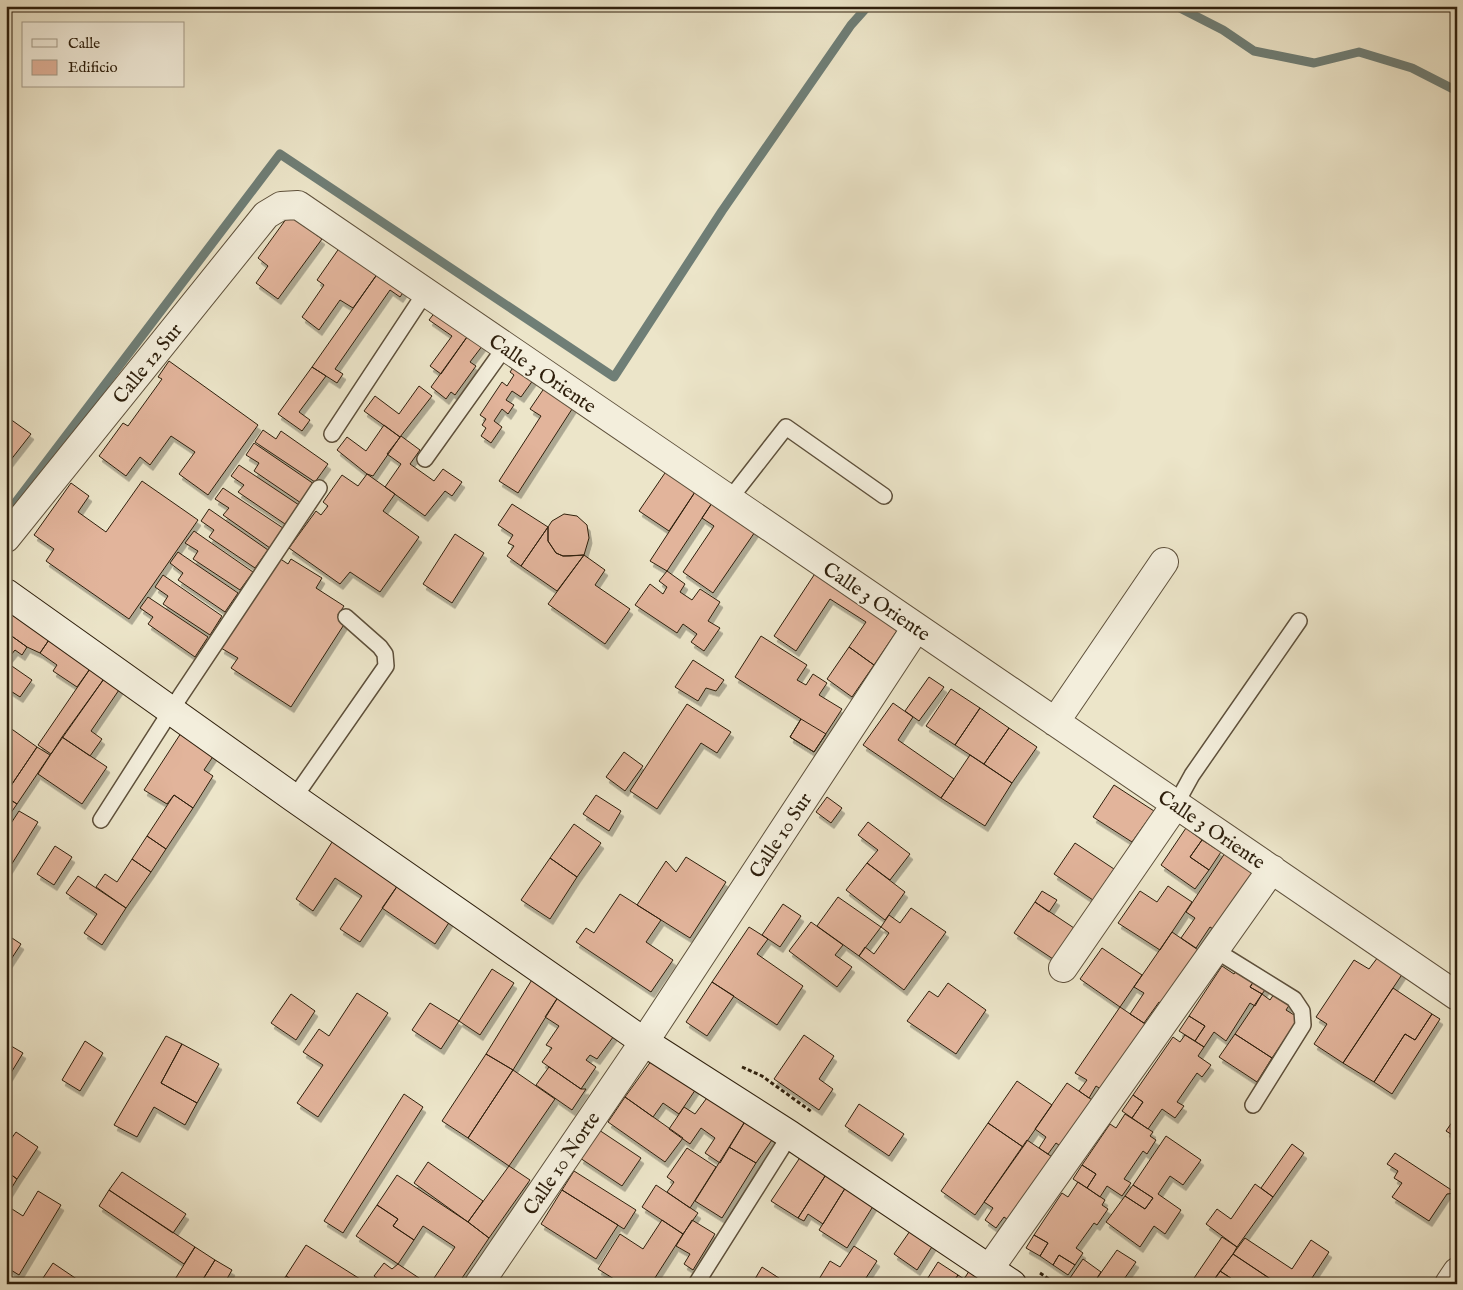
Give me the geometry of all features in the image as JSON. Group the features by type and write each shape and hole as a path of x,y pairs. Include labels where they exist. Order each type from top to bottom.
{"street":[{"name":"Calle 3 Oriente","path":"298,205 1457,996"},
{"name":"Calle 12 Sur","path":"6,538 266,215 281,206 298,205"},
{"path":"1055,722 1164,562"},
{"path":"6,593 294,798 643,1041 790,1135 1012,1284"},
{"name":"Calle 10 Sur","path":"643,1041 916,628"},
{"path":"1063,968 1176,804"},
{"path":"989,1269 1272,869"},
{"name":"Calle 10 Norte","path":"479,1284 643,1041"},
{"path":"1449,1284 1457,1272"}],"lane":[{"path":"332,434 426,293"},
{"path":"425,459 505,347"},
{"path":"729,500 786,427 884,496"},
{"path":"102,820 171,711 318,488"},
{"path":"294,798 386,666 385,654 380,647 346,617"},
{"path":"1176,804 1192,775 1299,621"},
{"path":"1215,950 1294,999 1302,1011 1303,1024 1253,1105"},
{"path":"696,1284 790,1135"}],"building":[{"path":"289,215 322,239 278,299 256,283 268,266 258,258"},
{"path":"340,247 378,273 353,308 340,300 319,330 302,317 324,285 317,280"},
{"path":"378,273 407,287 400,297 390,290 335,369 343,374 337,383 312,367"},
{"path":"439,307 472,330 441,374 430,366 452,336 429,320"},
{"path":"472,330 483,345 470,362 476,366 455,395 451,392 446,399 431,387"},
{"path":"169,361 258,425 208,495 179,474 195,452 171,436 150,465 140,457 126,476 99,456 123,423 128,426 162,379 158,377"},
{"path":"517,362 536,376 521,397 512,391 506,400 514,405 508,414 502,409 494,421 502,427 491,443 481,436 486,428 482,425 486,419 480,415 502,382 507,386 514,375 510,372"},
{"path":"312,367 326,376 299,412 310,420 302,431 278,414"},
{"path":"419,386 432,396 400,437 364,411 375,396 399,414"},
{"path":"545,387 574,406 518,493 499,481 541,416 530,409"},
{"path":"6,416 31,434 6,466"},
{"path":"384,425 400,437 373,476 367,474 337,450 347,437 366,451"},
{"path":"263,430 276,439 281,431 328,464 315,482 255,442"},
{"path":"401,436 420,450 410,464 434,481 443,469 462,482 452,496 445,491 425,516 385,487 401,464 387,454"},
{"path":"254,443 314,484 301,503 254,471 259,463 246,455"},
{"path":"239,465 299,505 285,524 238,492 244,485 231,476"},
{"path":"667,470 697,489 669,531 639,511"},
{"path":"367,474 395,494 383,511 419,537 380,592 350,572 340,584 289,548 316,511 321,515 328,506 323,502 342,475 358,486"},
{"path":"142,481 198,520 129,619 46,561 54,549 34,535 71,483 89,496 78,512 106,532"},
{"path":"223,488 283,528 270,548 223,515 229,508 215,499"},
{"path":"697,489 714,500 667,571 650,561"},
{"path":"714,500 757,529 713,593 683,572 714,526 702,518"},
{"path":"512,504 548,527 521,566 507,556 514,546 508,543 513,535 498,525"},
{"path":"209,509 268,550 255,568 209,537 214,530 201,521"},
{"path":"564,514 577,516 587,525 589,538 584,555 563,556 556,553 548,541 548,527 552,521"},
{"path":"548,527 548,541 556,553 563,556 584,555 557,591 521,566"},
{"path":"194,531 253,572 240,590 193,559 198,551 185,543"},
{"path":"455,534 484,553 452,603 423,584"},
{"path":"178,552 238,593 225,612 178,580 183,573 170,563"},
{"path":"584,555 605,570 595,585 630,609 605,644 548,604"},
{"path":"279,558 288,564 291,559 322,578 316,588 344,606 338,615 345,623 291,707 231,668 238,658 221,648"},
{"path":"667,571 685,584 680,592 692,600 700,589 720,602 708,621 720,628 704,651 691,642 697,634 683,624 677,633 635,605 650,584 663,594 667,587 659,581"},
{"path":"816,572 900,626 874,665 849,647 866,622 830,599 796,651 774,636"},
{"path":"163,575 222,616 210,635 163,604 168,596 155,587"},
{"path":"148,597 208,637 195,657 148,624 153,617 140,608"},
{"path":"6,607 51,637 40,653 27,647 6,632"},
{"path":"6,632 27,647 22,655 15,650 6,661"},
{"path":"761,636 807,665 797,680 806,685 813,674 827,683 819,695 842,709 814,752 790,737 801,719 735,677"},
{"path":"51,637 92,666 77,687 53,671 57,665 40,653"},
{"path":"849,647 874,665 852,697 827,679"},
{"path":"693,660 724,680 716,691 706,688 698,701 675,687"},
{"path":"6,662 32,680 20,697 6,688"},
{"path":"92,666 106,676 51,754 38,745"},
{"path":"106,676 121,687 91,731 102,739 90,756 62,737"},
{"path":"929,677 944,687 919,721 905,711"},
{"path":"951,689 980,708 955,745 926,726"},
{"path":"893,703 913,717 898,740 954,779 941,798 863,745"},
{"path":"687,704 731,732 717,753 701,743 657,809 630,791"},
{"path":"980,708 1009,728 984,764 955,745"},
{"path":"801,719 826,734 814,752 790,737"},
{"path":"6,725 37,747 6,793"},
{"path":"1009,728 1037,747 1012,783 984,764"},
{"path":"183,730 216,752 204,770 213,776 193,808 174,795 167,804 144,790"},
{"path":"62,737 107,767 82,804 38,774"},
{"path":"37,747 50,755 17,804 6,797 6,793"},
{"path":"624,752 643,766 625,791 606,777"},
{"path":"970,755 1012,783 985,826 941,798"},
{"path":"1114,785 1154,811 1132,842 1093,817"},
{"path":"174,795 193,808 166,849 147,836"},
{"path":"596,795 621,811 609,831 583,814"},
{"path":"6,797 17,804 6,820"},
{"path":"827,797 842,808 831,823 816,812"},
{"path":"19,811 38,822 8,870 6,868 6,831"},
{"path":"868,822 910,854 890,880 867,863 878,850 858,835"},
{"path":"574,824 601,843 577,877 550,858"},
{"path":"1186,828 1202,840 1190,857 1209,870 1195,889 1161,865"},
{"path":"147,836 166,849 151,872 132,859"},
{"path":"334,839 400,882 360,942 340,929 362,896 335,878 313,911 296,899"},
{"path":"1202,840 1221,852 1209,870 1190,857"},
{"path":"1075,843 1114,869 1093,900 1054,874"},
{"path":"55,846 72,857 54,885 37,874"},
{"path":"1227,850 1262,874 1221,934 1210,927 1196,948 1181,938 1195,918 1186,912"},
{"path":"686,857 726,882 690,938 637,905 666,861 676,872"},
{"path":"550,858 577,877 550,919 521,900"},
{"path":"132,859 151,872 126,908 96,887 105,874 117,882"},
{"path":"867,863 905,892 885,920 846,890"},
{"path":"78,876 126,908 102,945 84,933 97,914 66,893"},
{"path":"400,882 452,918 435,944 382,908"},
{"path":"1168,886 1192,902 1160,950 1118,923 1140,891 1157,902"},
{"path":"1042,891 1057,900 1049,912 1035,902"},
{"path":"620,894 661,920 646,942 673,960 651,992 576,942 586,928 594,933"},
{"path":"838,897 881,927 859,956 817,926"},
{"path":"1035,902 1074,928 1053,959 1014,933"},
{"path":"783,904 801,916 780,947 762,935"},
{"path":"911,908 946,932 904,990 859,956 865,947 874,954 889,933 881,927 889,915 900,923"},
{"path":"811,922 843,945 835,955 852,967 837,987 789,951"},
{"path":"749,927 768,939 757,954 803,986 777,1025 712,982"},
{"path":"1172,932 1204,954 1169,1009 1159,1002 1144,1023 1130,1014 1144,993 1134,987"},
{"path":"6,934 21,944 6,967"},
{"path":"1102,948 1142,975 1120,1007 1080,979"},
{"path":"1378,957 1403,973 1343,1063 1314,1044 1327,1024 1316,1017 1354,960 1369,969"},
{"path":"1222,966 1234,974 1239,966 1256,978 1250,987 1262,994 1255,1006 1250,1003 1226,1041 1214,1032 1204,1047 1195,1041 1205,1026 1189,1016"},
{"path":"492,969 514,983 480,1035 459,1021"},
{"path":"533,978 560,994 513,1070 486,1054"},
{"path":"1256,978 1268,986 1262,994 1250,987"},
{"path":"712,982 734,996 707,1036 686,1022"},
{"path":"948,983 986,1010 956,1054 907,1021 929,991 938,997"},
{"path":"1393,988 1432,1014 1415,1040 1405,1034 1374,1082 1343,1063"},
{"path":"1276,991 1292,1001 1286,1010 1299,1018 1272,1058 1235,1034 1262,994 1270,1000"},
{"path":"357,993 388,1013 318,1117 297,1103 323,1065 303,1052 319,1029 329,1036"},
{"path":"291,994 315,1011 296,1040 271,1023"},
{"path":"560,994 616,1033 597,1059 590,1055 586,1060 596,1067 581,1089 542,1062 552,1048 546,1045 559,1026 545,1017"},
{"path":"430,1003 459,1021 441,1049 412,1030"},
{"path":"1120,1007 1154,1030 1110,1095 1096,1086 1089,1098 1079,1091 1087,1080 1075,1073"},
{"path":"1432,1014 1440,1019 1392,1094 1374,1082 1405,1034 1415,1040"},
{"path":"1189,1016 1205,1026 1195,1041 1179,1031"},
{"path":"1235,1034 1272,1058 1257,1082 1219,1057"},
{"path":"804,1035 834,1056 819,1079 833,1089 819,1110 774,1079"},
{"path":"1185,1035 1204,1047 1198,1056 1211,1065 1202,1077 1197,1073 1177,1102 1184,1106 1175,1118 1162,1109 1148,1129 1132,1118 1143,1102 1133,1095 1173,1037 1180,1042"},
{"path":"166,1036 182,1044 161,1083 197,1103 185,1125 154,1107 137,1137 114,1125"},
{"path":"85,1041 103,1053 80,1091 62,1080"},
{"path":"6,1043 23,1053 6,1081"},
{"path":"182,1044 219,1064 197,1103 161,1083"},
{"path":"657,1053 700,1083 679,1114 663,1103 653,1117 625,1097"},
{"path":"486,1054 513,1070 468,1138 442,1121"},
{"path":"549,1067 581,1089 586,1089 572,1110 536,1085"},
{"path":"513,1070 555,1099 509,1166 468,1138"},
{"path":"1017,1081 1052,1105 1023,1147 988,1123"},
{"path":"1067,1083 1101,1106 1069,1152 1056,1143 1048,1154 1039,1148 1046,1137 1035,1129"},
{"path":"712,1091 749,1115 720,1163 705,1153 715,1138 701,1128 690,1144 669,1129 684,1107 695,1114"},
{"path":"404,1094 423,1107 343,1233 324,1221"},
{"path":"1133,1095 1143,1102 1132,1118 1122,1111"},
{"path":"625,1097 683,1138 665,1162 608,1122"},
{"path":"859,1104 904,1134 889,1156 845,1126"},
{"path":"1125,1114 1153,1132 1150,1136 1156,1140 1147,1154 1143,1151 1124,1179 1131,1183 1122,1196 1107,1186 1100,1197 1087,1188 1096,1174 1082,1165 1110,1124 1116,1128"},
{"path":"749,1115 776,1134 756,1163 729,1147"},
{"path":"1457,1115 1457,1138 1446,1131"},
{"path":"988,1123 1023,1147 975,1215 941,1191"},
{"path":"599,1130 641,1158 622,1186 580,1158"},
{"path":"16,1132 38,1147 17,1179 6,1171 6,1146"},
{"path":"1166,1136 1201,1160 1183,1185 1170,1176 1158,1194 1181,1210 1165,1234 1154,1226 1140,1247 1106,1222 1125,1196 1145,1209 1153,1198 1133,1185"},
{"path":"1027,1140 1061,1163 1017,1226 1004,1217 996,1228 985,1220 993,1208 984,1202"},
{"path":"1292,1144 1304,1153 1273,1197 1261,1188"},
{"path":"729,1147 756,1163 722,1218 695,1201"},
{"path":"687,1148 716,1167 690,1208 667,1192 674,1182 667,1177"},
{"path":"803,1153 829,1170 798,1218 771,1201"},
{"path":"1395,1153 1456,1193 1447,1194 1429,1221 1392,1197 1402,1183 1394,1178 1398,1171 1387,1164"},
{"path":"428,1162 483,1201 468,1222 414,1183"},
{"path":"1082,1165 1096,1174 1087,1188 1073,1179"},
{"path":"509,1166 530,1180 489,1238 468,1222"},
{"path":"829,1170 849,1182 823,1224 808,1214 804,1221 798,1218"},
{"path":"6,1171 17,1179 6,1197"},
{"path":"574,1171 636,1210 624,1229 562,1190"},
{"path":"122,1172 186,1214 173,1233 109,1190"},
{"path":"397,1175 489,1238 458,1284 430,1284 455,1247 423,1226 414,1240 393,1226 398,1219 377,1205"},
{"path":"849,1182 877,1200 847,1248 819,1230"},
{"path":"1078,1182 1105,1200 1102,1205 1108,1209 1097,1225 1094,1223 1076,1248 1083,1253 1075,1265 1059,1255 1053,1265 1040,1256 1048,1243 1034,1235 1062,1193 1068,1197"},
{"path":"1255,1184 1273,1197 1237,1247 1206,1224 1217,1209 1231,1219"},
{"path":"656,1185 698,1213 683,1234 642,1207"},
{"path":"1133,1185 1153,1198 1145,1209 1125,1196"},
{"path":"109,1190 195,1247 184,1264 99,1206"},
{"path":"562,1190 618,1225 596,1259 541,1224"},
{"path":"38,1191 61,1205 19,1275 6,1267 6,1218 12,1209 23,1216"},
{"path":"377,1205 398,1219 393,1226 414,1240 398,1264 356,1236"},
{"path":"662,1220 683,1234 651,1284 622,1284 598,1269 620,1234 643,1249"},
{"path":"692,1220 715,1234 693,1270 684,1264 690,1254 676,1246"},
{"path":"910,1231 937,1239 917,1270 894,1254"},
{"path":"1034,1235 1048,1243 1040,1256 1026,1248"},
{"path":"1222,1237 1237,1247 1233,1254 1211,1284 1190,1284"},
{"path":"1245,1238 1292,1269 1311,1240 1329,1252 1308,1284 1278,1284 1233,1254"},
{"path":"306,1245 368,1284 299,1284 286,1276"},
{"path":"854,1246 877,1261 862,1284 816,1284 830,1261 840,1267"},
{"path":"195,1247 215,1260 200,1284 172,1284"},
{"path":"1117,1250 1136,1262 1122,1282 1125,1284 1093,1284"},
{"path":"1233,1254 1278,1284 1240,1284 1220,1271"},
{"path":"1059,1255 1075,1265 1068,1275 1053,1265"},
{"path":"1083,1259 1101,1272 1093,1284 1079,1284 1070,1278"},
{"path":"215,1260 232,1270 224,1284 200,1284"},
{"path":"938,1262 958,1275 952,1284 924,1284"},
{"path":"53,1263 84,1284 39,1284"},
{"path":"384,1263 392,1269 398,1264 428,1284 385,1284 374,1276"},
{"path":"973,1265 988,1284 952,1284 958,1275 964,1279"},
{"path":"762,1267 788,1284 752,1284"},
{"path":"1220,1271 1235,1281 1233,1284 1211,1284"},
{"path":"286,1276 299,1284 281,1284"}],"waterway":[{"path":"6,515 280,154 614,377 722,211 851,25 868,6"},
{"path":"1170,6 1178,7 1223,30 1254,51 1314,63 1359,52 1412,68 1457,91"}]}
